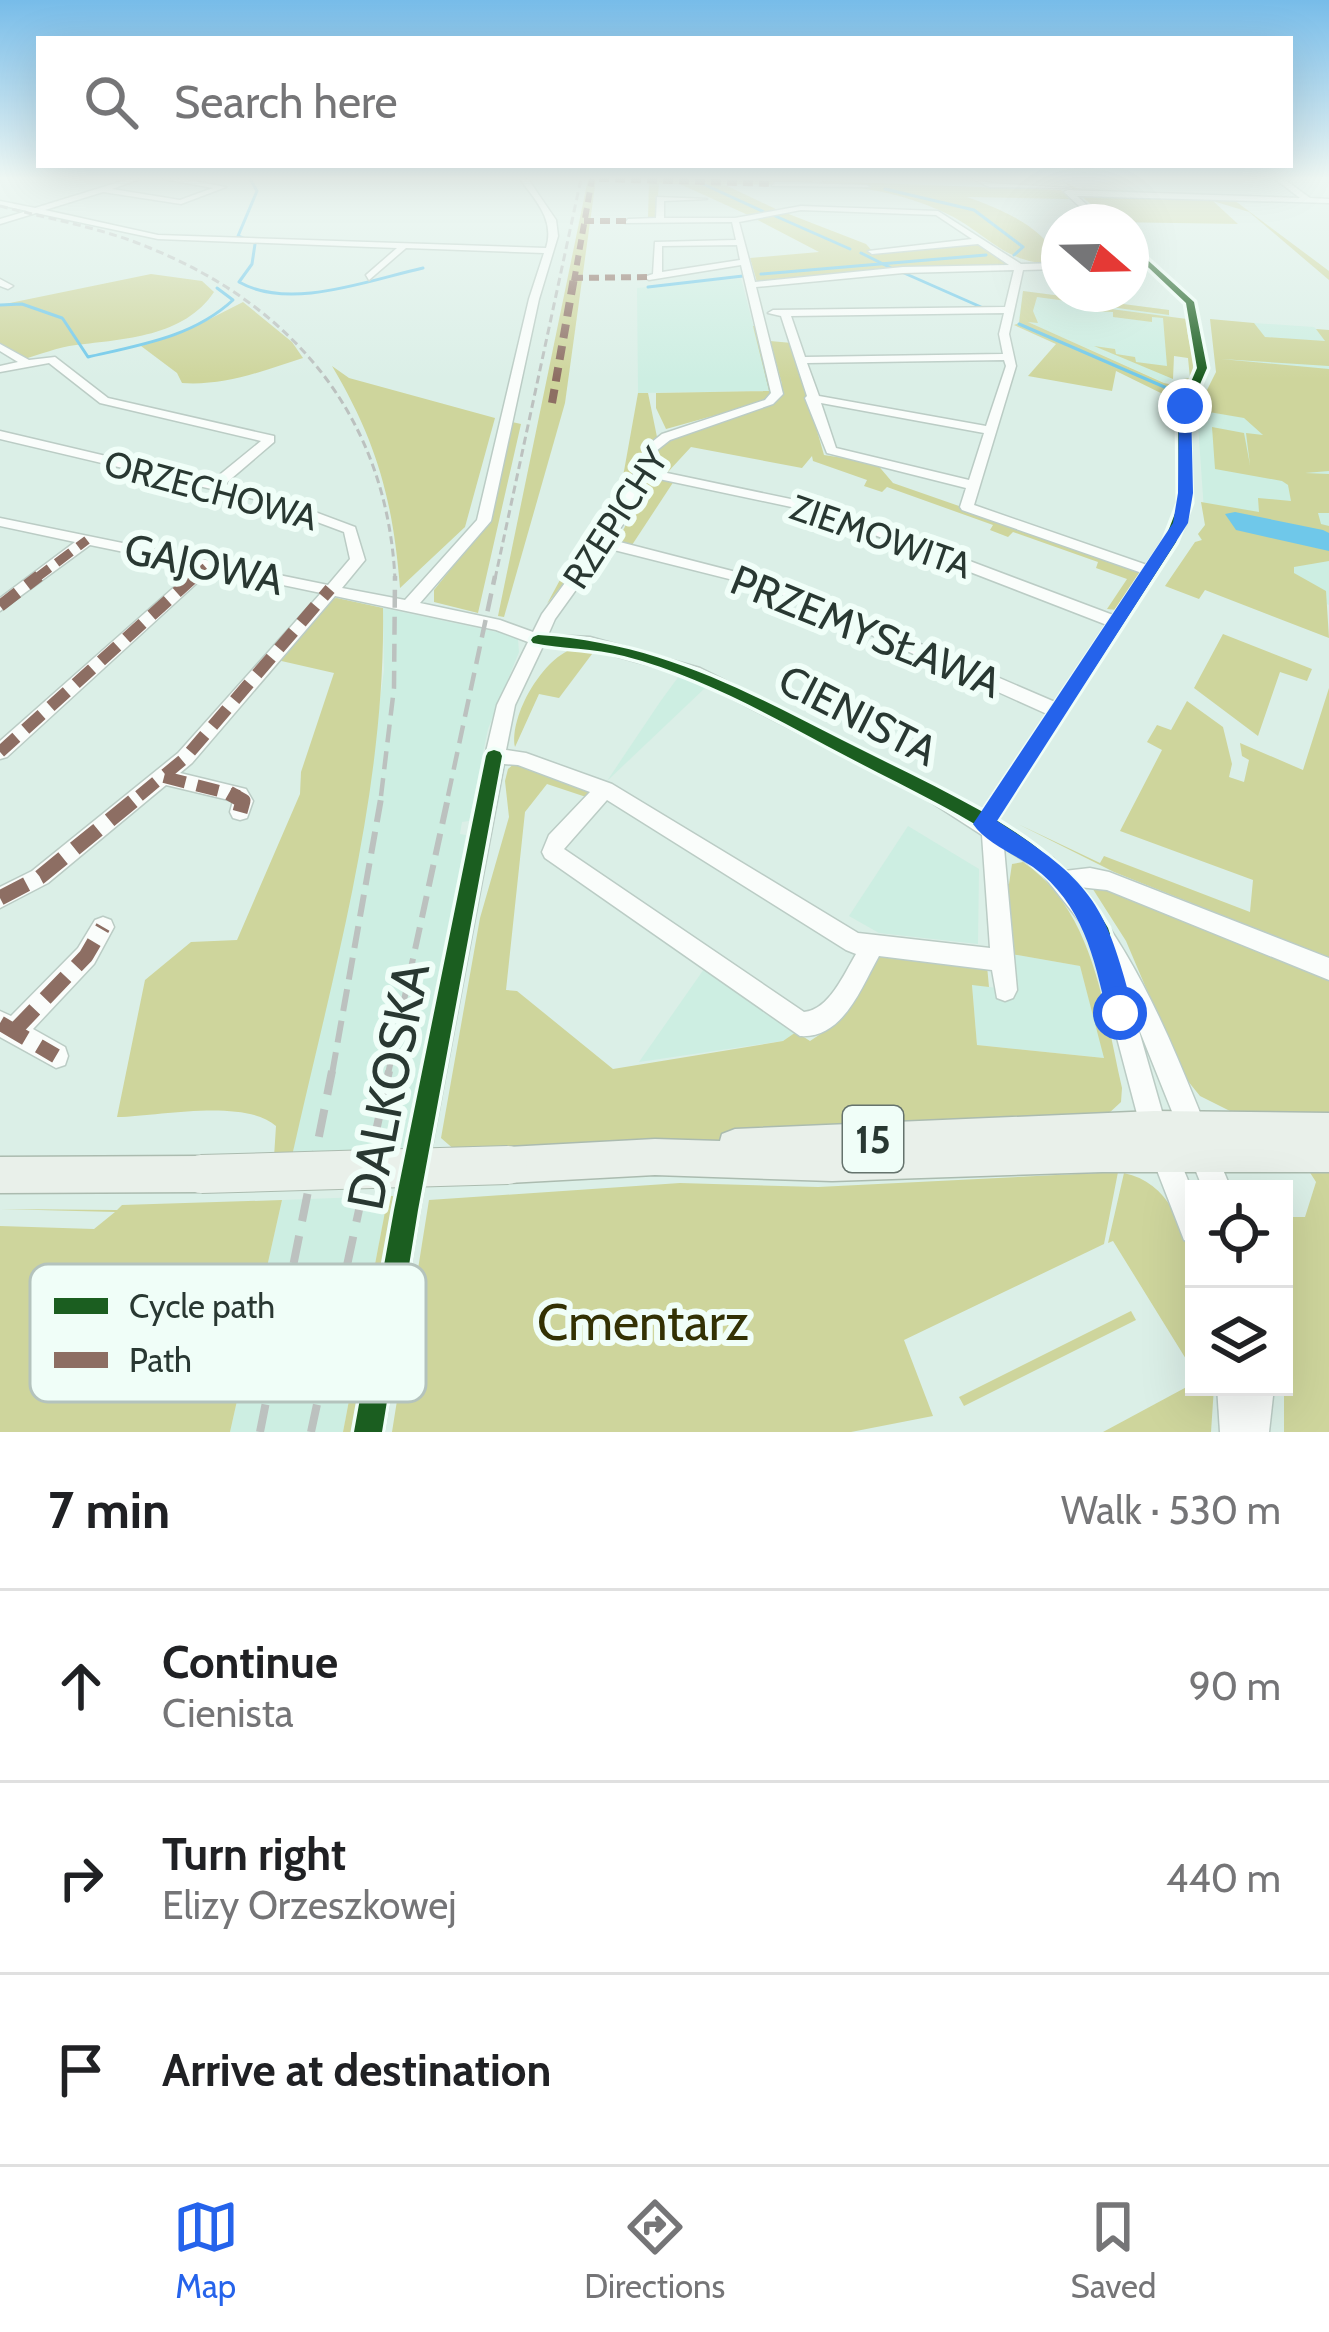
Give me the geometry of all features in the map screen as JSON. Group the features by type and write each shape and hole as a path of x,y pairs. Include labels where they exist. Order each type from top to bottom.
{"main road":[{"name":"15","path":"0,1175 200,1174 656,1157 832,1163 1329,1132"},
{"name":"15","path":"1200,1141 1329,1154"}],"street":[{"path":"376,246 550,251"},
{"path":"408,607 484,521 550,246"},
{"path":"658,246 653,276 745,262"},
{"path":"741,246 766,340 792,339"},
{"path":"872,250 923,246"},
{"path":"989,246 1019,266"},
{"path":"369,277 403,247"},
{"path":"1005,989 988,826 1056,710 1150,571 1183,513 1184,412 1202,368 1192,306 1150,264"},
{"path":"1019,266 1009,310 1006,357 1011,366 967,507 1150,571"},
{"path":"753,285 903,269 1041,266"},
{"path":"760,314 1009,310"},
{"path":"785,313 831,450 972,485"},
{"name":"RZEPICHY","path":"538,640 548,618 605,543 651,449 666,437 769,402 777,394 766,340"},
{"path":"0,347 25,362"},
{"path":"800,360 1006,357"},
{"path":"0,369 51,359 104,400 270,439 216,485"},
{"path":"811,398 993,430"},
{"name":"ORZECHOWA","path":"0,435 262,497 350,530 358,560 330,590"},
{"name":"ZIEMOWITA","path":"640,471 819,509 1115,622"},
{"name":"GAJOWA","path":"0,522 408,607"},
{"path":"0,606 88,540"},
{"name":"PRZEMYSŁAWA","path":"605,543 774,586 1056,710"},
{"path":"0,752 208,565"},
{"path":"0,898 40,877 164,777 330,590"},
{"name":"CIENISTA","path":"408,607 524,631 538,640 590,643 694,672 988,826 1063,880 1101,934 1147,1018 1214,1180"},
{"name":"DALKOSKA","path":"397,1264 494,756 506,705 538,640"},
{"path":"494,756 519,758 605,789 854,943 1002,960"},
{"path":"164,777 238,795 243,801 240,812"},
{"path":"605,789 556,841 552,852 800,1024 809,1028 824,1022 873,945"},
{"path":"1063,880 1109,880 1329,969"},
{"path":"56,1056 7,1027 86,956 103,928"},
{"name":"CIENISTA","path":"1101,934 1158,1141 1185,1208"},
{"path":"1234,1396 1236,1432"},
{"path":"1253,1432 1257,1396"},
{"name":"DALKOSKA","path":"368,1432 373,1402"}],"shaded area":[{"path":"741,278 770,391 638,393 637,288"},
{"path":"1023,291 1041,293 1041,312 1169,310 1173,379 1165,383 1019,318"},
{"path":"1225,322 1263,335 1253,323 1314,327 1329,341 1329,605 1195,542 1202,542 1198,534 1205,525 1197,410 1242,417 1228,399 1214,333"},
{"path":"383,608 511,635 518,639 519,652 488,729 469,821 462,822 460,834 466,835 408,1153 292,1156 368,791 384,670"},
{"path":"679,676 706,687 607,781 660,702"},
{"path":"908,826 979,869 978,944 879,933 849,916"},
{"path":"1011,954 1080,966 1105,1058 977,1045 972,984 1014,991"},
{"path":"704,969 796,1032 783,1041 639,1062"},
{"path":"388,1196 375,1264 268,1264 282,1200"},
{"path":"237,1402 349,1402 343,1432 230,1432"}],"green space":[{"path":"574,246 587,246 565,403 504,617 498,616"},
{"path":"807,246 868,246 873,252 986,246 1010,265 757,282 750,258 819,252"},
{"path":"998,246 1041,246 1041,263"},
{"path":"1289,246 1295,246 1329,271 1329,280"},
{"path":"151,274 202,281 214,292 187,318 152,333 69,346 21,360 0,347 0,305"},
{"path":"1023,291 1041,293 1033,311 1038,323 1028,322 1164,383 1187,388 1178,413 1166,413 1175,400 1116,371 1112,391 1028,376 1056,344 1014,325 1019,323"},
{"path":"243,302 292,342 303,358 228,380 182,383 177,373 141,346 196,326"},
{"path":"1149,307 1169,310 1169,315 1147,312"},
{"path":"1113,312 1134,312 1187,319 1193,365 1190,382 1184,379 1190,378 1188,358 1174,356 1173,379 1094,346 1115,349 1116,354 1135,357 1136,362 1167,366 1163,318 1152,317 1152,322 1113,317"},
{"path":"1210,319 1254,323 1265,337 1325,341 1316,329 1329,330 1329,366 1221,359 1329,369 1329,471 1305,473 1329,474 1329,513 1318,513 1321,524 1329,526 1329,561 1294,567 1294,573 1326,591 1329,638 1205,590 1199,599 1165,586 1195,542 1202,540 1198,534 1205,525 1201,502 1259,512 1258,498 1291,501 1288,485 1282,481 1215,469 1212,427 1244,433 1250,465 1246,433 1263,435 1244,418 1197,410 1216,372"},
{"path":"753,326 760,326 774,392 763,402 666,429 656,408 656,393 769,391"},
{"path":"770,341 792,343 824,455 876,463 893,483 1137,568 1140,577 1117,610 1107,609 1127,579 1096,568 1098,562 1013,532 1008,537 990,530 993,525 887,487 882,492 864,486 867,480 813,461 812,456 802,468 691,447 667,473 650,470 656,449 669,439 774,403 782,384"},
{"path":"332,366 349,378 495,418 465,527 400,588 380,472 361,420"},
{"path":"638,393 648,393 657,437 646,445 604,533 547,604 568,565 606,521 624,471"},
{"path":"512,422 521,424 478,613 434,602 434,590 491,519"},
{"path":"646,479 674,481 632,545 618,542"},
{"path":"328,599 383,608 382,677 354,884 292,1156 274,1157 276,1126 243,1113 117,1117 145,980 191,942 237,940 300,794 301,772 334,673 277,660"},
{"path":"1223,634 1312,669 1307,681 1280,672 1258,736 1194,688"},
{"path":"576,648 595,650 559,698 539,694 515,747 518,719 531,688 552,662"},
{"path":"1329,688 1329,958 1114,872 1018,824 1100,863 1104,856 1250,912 1253,880 1120,831 1162,750 1147,742 1157,725 1171,730 1187,701 1223,727 1232,764 1229,777 1244,782 1249,760 1242,756 1240,743 1303,770"},
{"path":"516,762 592,790 589,798 547,784 525,812 506,990 517,991 613,1069 783,1041 796,1032 810,1041 828,1029 876,957 882,955 987,966 989,987 972,985 977,1045 1104,1058 1080,966 1011,954 1005,884 1009,884 1012,864 1023,862 1066,907 1093,964 1122,1088 1121,1102 1095,1126 456,1151 441,1138 480,918 509,817 505,781"},
{"path":"1089,883 1329,979 1329,1123 1234,1113 1200,1096 1183,1075 1126,941"},
{"path":"1329,1169 1329,1432 1284,1432 1284,1396 1293,1396 1293,1217 1305,1217 1316,1182 1309,1171"},
{"name":"Cmentarz","path":"1118,1172 1104,1244 904,1340 933,1416 851,1432 392,1432 397,1402 426,1402 426,1264 419,1264 429,1200 680,1183 818,1187"},
{"path":"1124,1173 1150,1184 1168,1203 1185,1242 1185,1357 1113,1241 1108,1243"},
{"path":"388,1196 397,1196 385,1264 375,1264"},
{"path":"282,1200 268,1264 30,1264 30,1402 237,1402 230,1432 0,1432 0,1226 94,1229 115,1212 0,1209 117,1210 122,1205"},
{"path":"1131,1311 1136,1320 964,1406 959,1397"},
{"path":"1185,1388 1185,1396 1213,1396 1211,1432 1103,1432"},
{"path":"349,1402 359,1402 354,1432 343,1432"}],"water":[{"path":"1225,514 1323,530 1329,533 1329,551 1236,530"}],"waterway":[{"path":"255,246 252,264 239,282 282,294 330,290 423,268"},
{"path":"843,246 850,249"},
{"path":"1014,255 1021,246"},
{"path":"861,253 882,264"},
{"path":"882,264 986,255"},
{"path":"761,274 882,264"},
{"path":"882,264 893,269"},
{"path":"904,273 981,307"},
{"path":"648,287 743,276"},
{"path":"63,319 88,357 165,338 201,323 233,300 217,288"},
{"path":"0,305 22,304 62,318"},
{"path":"1019,324 1176,392"}],"railway":[{"path":"144,246 248,302 289,336 324,376 374,468 388,521 395,579"},
{"path":"495,579 567,246"},
{"path":"448,796 495,576"},
{"path":"381,796 394,688 395,579"},
{"path":"332,1074 382,793"},
{"path":"388,1074 449,793"},
{"path":"294,1264 332,1071"},
{"path":"347,1264 389,1071"},
{"path":"260,1432 266,1402"},
{"path":"311,1432 317,1402"}],"marked path":[{"path":"552,403 580,246"},
{"path":"573,278 648,277"},
{"path":"0,606 87,540"},
{"path":"0,752 208,565"},
{"path":"0,898 40,877 185,758 330,589"},
{"path":"164,777 239,795 243,801 240,812"},
{"path":"14,1031 86,956 103,927"},
{"path":"0,1023 56,1056"}],"cycle path":[{"path":"984,824 1170,542 1185,503 1183,412 1202,368 1190,302 1149,264"},
{"path":"538,640 582,643 665,663 745,697 932,793 1002,832 1044,863 1076,896 1101,934"},
{"path":"397,1264 494,756"},
{"path":"368,1432 373,1402"}],"route":[{"path":"1120,1013 1101,934 1079,900 1046,864 984,824 1180,523 1186,493 1185,406"}]}
